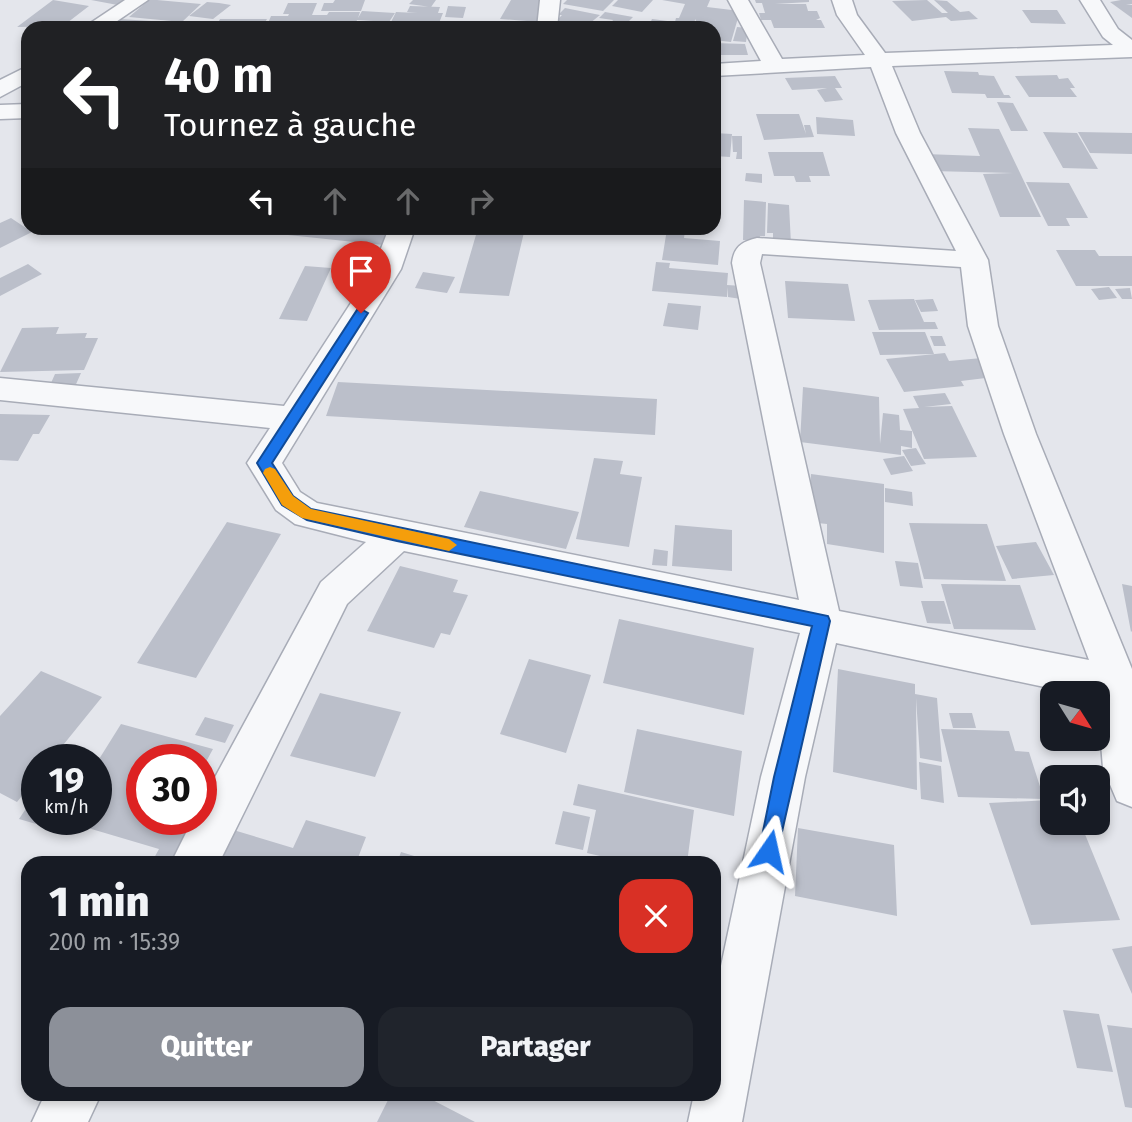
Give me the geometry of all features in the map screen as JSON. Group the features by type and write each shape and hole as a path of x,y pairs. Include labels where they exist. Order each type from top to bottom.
{"street":[{"path":"104,21 138,0"},
{"path":"548,21 550,0"},
{"path":"738,0 751,16 757,35 775,66"},
{"path":"842,0 847,15 879,60 908,132 974,260 983,326 1020,434 1118,684 1125,768 1132,786"},
{"path":"1090,0 1110,33 1132,51"},
{"path":"721,70 879,60 1132,51"},
{"path":"0,90 21,76"},
{"path":"0,112 21,111"},
{"path":"399,235 387,269 264,463 288,500 307,514 397,535 822,621 849,631 1118,684"},
{"path":"721,1092 783,777 822,621 746,263 747,252 757,246 974,260"},
{"path":"0,389 294,419"},
{"path":"198,856 334,593 397,535"},
{"path":"59,1122 70,1101"},
{"path":"715,1122 719,1101"}],"building":[{"path":"53,0 89,6 70,21 25,21"},
{"path":"91,0 131,0 123,6"},
{"path":"149,0 201,4 183,21 129,17"},
{"path":"335,0 365,0 361,11 321,11 324,3 333,3"},
{"path":"413,0 436,0 431,7 409,4"},
{"path":"511,0 552,0 541,21 500,19"},
{"path":"567,0 614,0 603,11 563,4"},
{"path":"618,0 653,0 642,12 612,6"},
{"path":"662,0 710,0 707,7 740,11 731,42 721,41 721,21 675,21 685,4"},
{"path":"755,0 809,0 775,4 806,4 808,11 817,11 820,18 816,20 821,20 825,28 774,28 771,20 761,20 759,13 765,13 762,3 756,3"},
{"path":"927,0 942,13 948,13 934,0 947,1 960,12 969,11 978,19 951,21 946,17 912,21 892,1"},
{"path":"1132,0 1132,4 1126,4 1132,5 1132,18 1110,2"},
{"path":"207,2 231,5 213,19 189,16"},
{"path":"288,3 317,3 312,15 360,12 358,18 362,11 395,13 390,21 269,21 271,16 289,14 283,14"},
{"path":"410,6 440,7 438,13 443,13 440,21 392,21 396,12 417,13 407,12"},
{"path":"448,6 466,7 463,18 445,17"},
{"path":"565,8 600,15 593,21 556,21 562,15 558,15"},
{"path":"1022,10 1057,10 1066,24 1031,23"},
{"path":"605,12 633,17 629,21 599,18"},
{"path":"119,19 151,21 117,21"},
{"path":"220,19 267,19 266,21 219,21"},
{"path":"737,27 748,28 746,42 733,41"},
{"path":"721,43 745,44 748,55 721,55"},
{"path":"944,71 978,72 979,75 994,76 1004,95 1011,98 952,93"},
{"path":"1057,75 1059,79 1068,78 1075,88 1070,88 1077,97 1029,97 1015,76"},
{"path":"835,76 842,88 835,88 843,100 825,102 817,90 827,88 792,90 785,78"},
{"path":"997,102 1013,103 1028,131 1011,131"},
{"path":"756,114 799,114 806,134 804,125 810,125 814,137 764,140"},
{"path":"816,117 853,120 855,136 817,134"},
{"path":"968,128 999,129 1041,217 1000,217 983,174 1013,173 931,171 925,154 980,156"},
{"path":"1043,132 1077,133 1098,169 1063,168"},
{"path":"1078,132 1132,133 1132,154 1090,153"},
{"path":"721,133 732,134 730,157 721,156"},
{"path":"732,136 742,136 742,159 736,159 737,152 733,152"},
{"path":"768,152 823,152 830,176 809,176 811,182 796,182 794,176 774,176"},
{"path":"746,173 762,174 762,183 745,181"},
{"path":"1026,182 1069,183 1088,218 1066,218 1070,226 1048,226"},
{"path":"744,200 766,202 765,236 760,236 759,241 743,240"},
{"path":"768,203 789,205 791,244 773,242 773,233 767,233"},
{"path":"11,218 21,225 21,235 26,235 0,248 0,223"},
{"path":"288,235 388,235 383,245"},
{"path":"476,235 523,235 509,296 459,293"},
{"path":"666,235 720,241 718,265 662,260"},
{"path":"1056,250 1095,250 1099,256 1132,256 1132,286 1076,286"},
{"path":"656,262 670,263 669,268 728,273 727,285 742,286 741,299 728,297 728,287 727,297 652,291"},
{"path":"28,264 42,274 0,296 0,278"},
{"path":"305,266 331,268 307,321 279,319"},
{"path":"423,272 455,277 447,293 415,288"},
{"path":"785,281 848,284 855,321 788,318"},
{"path":"1109,287 1117,298 1099,300 1091,289"},
{"path":"1130,288 1132,299 1122,299 1115,289"},
{"path":"914,299 924,322 935,322 938,329 879,330 868,300"},
{"path":"933,299 938,311 921,312 915,300"},
{"path":"668,303 701,306 698,330 663,326"},
{"path":"59,327 56,334 87,333 85,338 98,338 84,370 0,372 22,328"},
{"path":"872,332 925,332 934,354 880,355"},
{"path":"930,336 942,336 946,346 934,346"},
{"path":"945,353 949,361 982,358 994,377 961,381 964,386 904,392 886,359"},
{"path":"81,373 73,391 47,392 55,374"},
{"path":"338,382 657,399 655,435 326,416"},
{"path":"803,387 879,397 880,444 883,413 899,415 900,430 912,431 912,448 901,446 901,455 800,442"},
{"path":"945,393 951,404 924,407 952,406 977,457 924,459 903,409 919,408 913,396"},
{"path":"0,414 50,415 39,434 33,434 18,461 0,460"},
{"path":"916,448 926,464 911,466 902,450"},
{"path":"904,456 913,471 891,475 883,459"},
{"path":"594,458 623,461 620,474 642,477 629,547 576,539"},
{"path":"811,474 884,484 884,553 827,544 827,524 808,522"},
{"path":"885,488 912,492 913,506 885,502"},
{"path":"480,491 579,512 566,549 464,527"},
{"path":"227,522 281,534 196,678 137,663"},
{"path":"909,523 987,524 1006,581 924,579"},
{"path":"675,525 732,530 732,571 672,566"},
{"path":"1036,542 1054,575 1012,579 996,546"},
{"path":"654,549 668,551 667,566 652,565"},
{"path":"895,561 918,563 923,588 900,586"},
{"path":"400,566 458,580 453,592 468,595 450,635 441,633 434,648 367,631"},
{"path":"941,584 1020,585 1036,630 954,629"},
{"path":"1122,584 1132,586 1131,632"},
{"path":"921,601 944,601 951,624 927,623"},
{"path":"619,619 754,648 744,715 603,683"},
{"path":"529,659 591,675 566,753 500,734"},
{"path":"838,669 915,684 915,694 937,698 942,762 920,758 916,698 917,790 833,772"},
{"path":"41,671 102,697 64,744 21,744 21,797 17,802 0,793 0,716"},
{"path":"320,693 401,712 375,777 290,756"},
{"path":"949,713 972,713 976,728 953,728"},
{"path":"205,717 234,725 225,743 195,735"},
{"path":"121,724 195,744 126,744 126,835 198,835 188,856 155,856 159,849 112,835 112,744 108,744"},
{"path":"637,729 742,751 734,816 624,792"},
{"path":"941,729 1009,731 1015,751 1029,752 1040,786 1040,799 958,797"},
{"path":"919,762 941,766 944,803 921,799"},
{"path":"578,784 694,810 688,856 600,856 587,853 596,810 573,805"},
{"path":"1040,801 1040,835 1085,835 1120,920 1031,925 989,803"},
{"path":"563,811 590,817 583,850 555,844"},
{"path":"306,820 366,837 359,856 216,856 230,829 293,848"},
{"path":"798,828 894,845 897,916 795,896"},
{"path":"1132,946 1132,994 1112,949"},
{"path":"1063,1010 1099,1014 1113,1072 1077,1068"},
{"path":"1107,1025 1132,1028 1132,1108 1125,1107"},
{"path":"388,1101 434,1101 475,1122 377,1122"}],"slow traffic":[{"path":"270,473 288,500 307,514 449,545"}],"route":[{"path":"361,313 264,463 288,500 307,514 397,535 822,621 783,777 769,851"}]}
